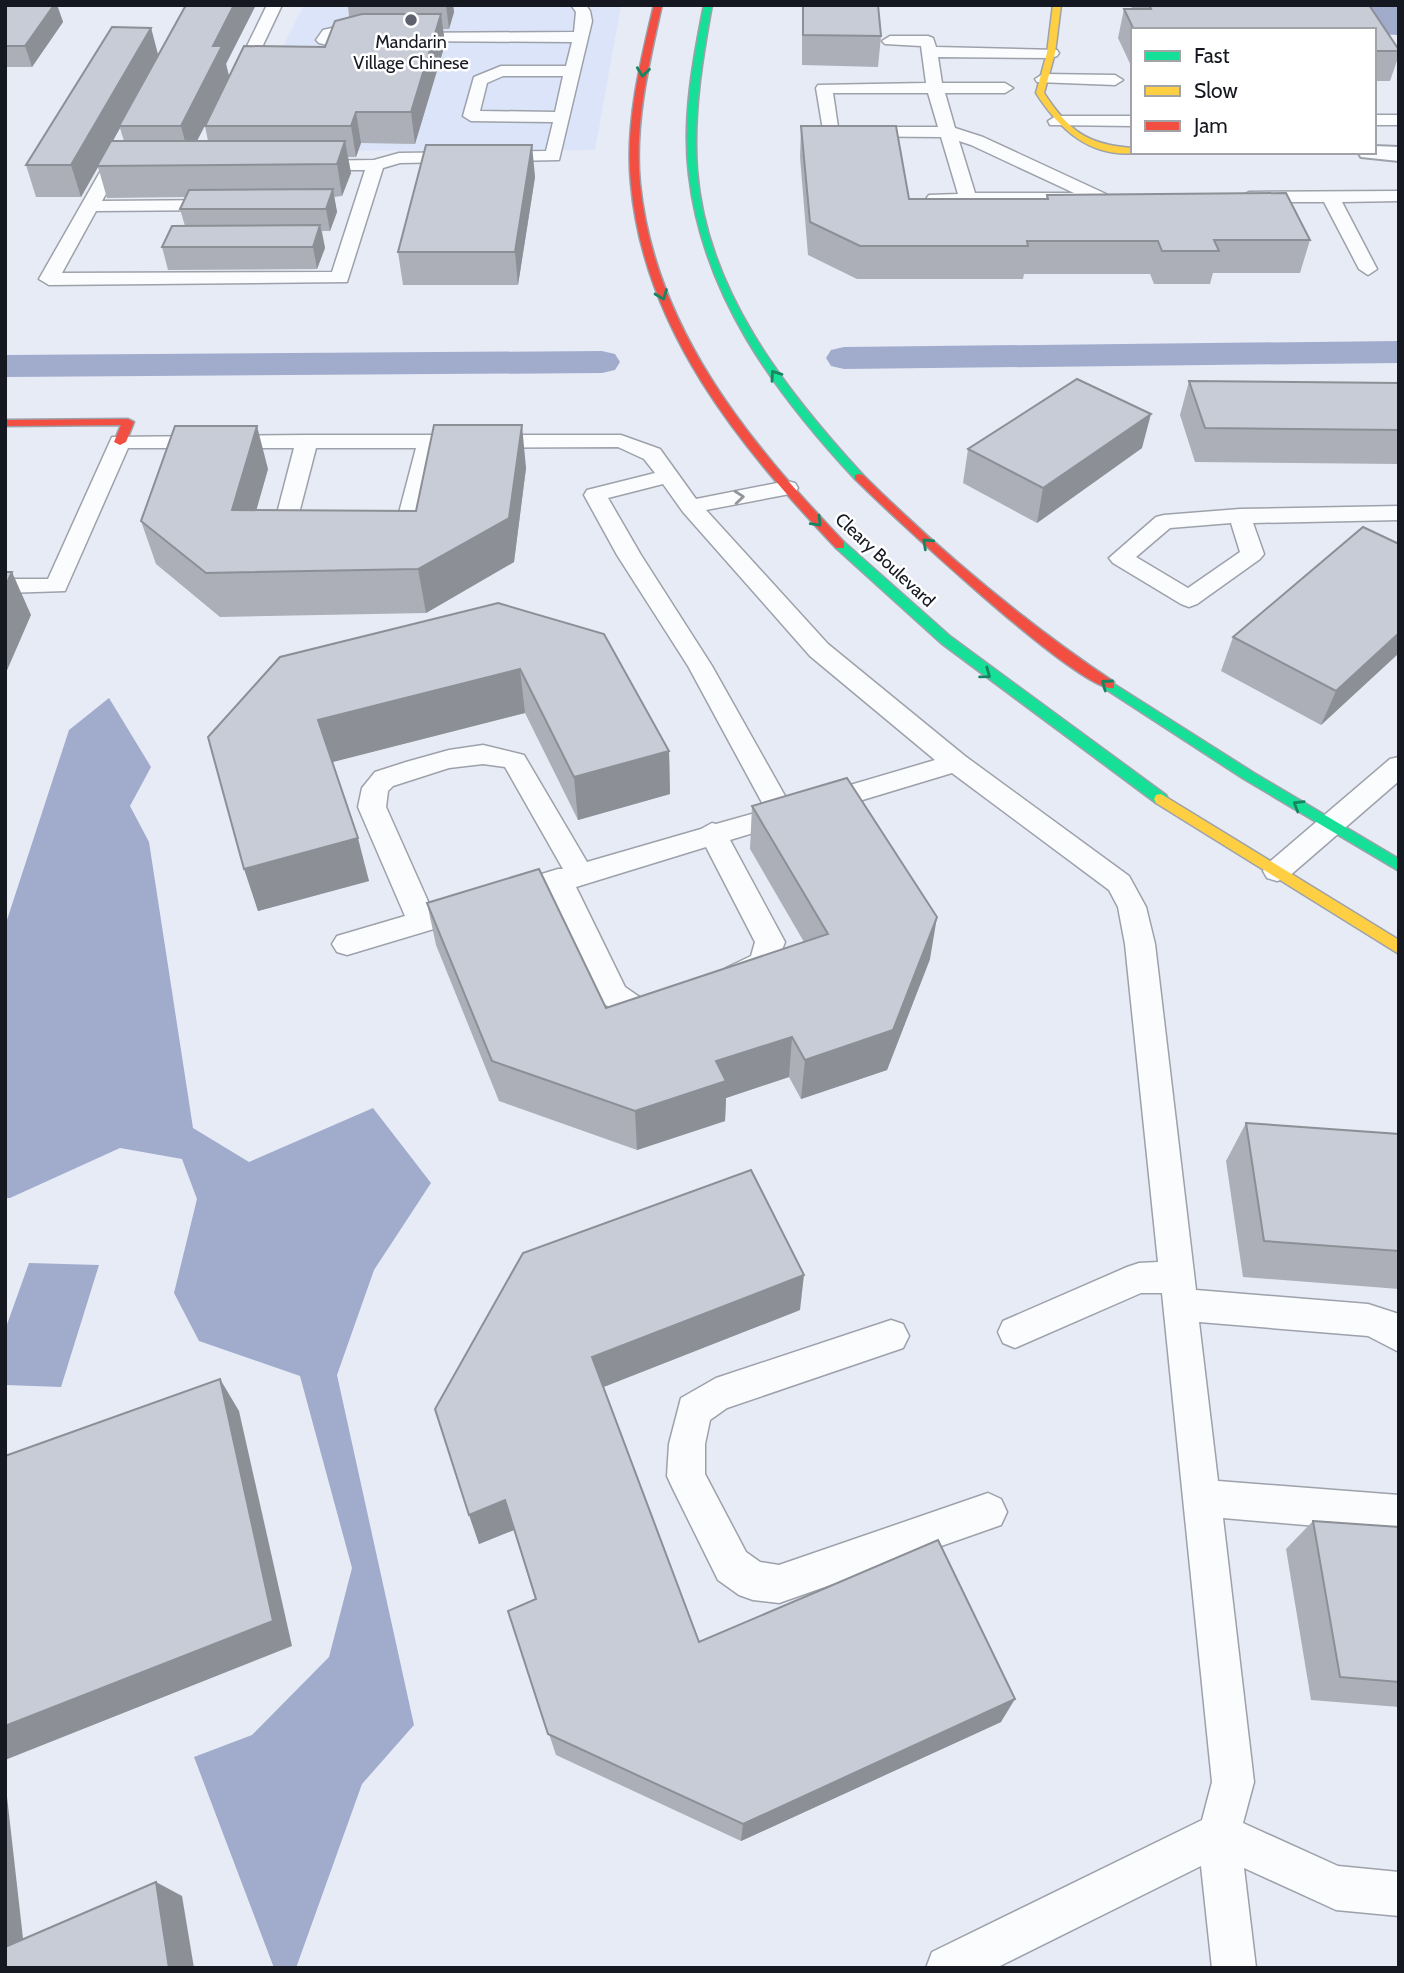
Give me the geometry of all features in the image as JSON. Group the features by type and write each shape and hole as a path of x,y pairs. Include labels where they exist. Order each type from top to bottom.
{"street":[{"name":"Cleary Boulevard","path":"657,5 646,50 635,138 635,188 644,241 663,300 695,365 741,433 787,488 881,587 979,669 1163,800 1399,948"},
{"name":"Cleary Boulevard","path":"708,5 694,84 691,129 693,178 703,230 724,287 756,349 803,415 868,488 952,567 1049,644 1164,724 1399,866"},
{"path":"1057,5 1051,52 1040,93 1056,121 1069,134 1090,146 1131,151"},
{"path":"1376,152 1399,154"},
{"path":"5,423 128,422 120,442"}],"lane":[{"path":"227,104 275,5"},
{"path":"293,165 375,164 399,158 553,156 580,37 583,10 578,5"},
{"path":"374,36 580,37"},
{"path":"891,41 928,41 935,88 968,199"},
{"path":"929,52 1051,52"},
{"path":"561,117 471,116 480,79 501,71 572,71"},
{"path":"1042,79 1115,80"},
{"path":"935,199 1107,198 977,141 950,132 830,132 824,88 1005,88"},
{"path":"1376,120 1399,120"},
{"path":"1056,121 1131,121"},
{"path":"120,161 90,206 49,279 340,278 345,239 356,204 375,164"},
{"path":"1330,196 1368,269"},
{"path":"1236,197 1399,196"},
{"path":"90,206 238,205"},
{"path":"173,229 183,206"},
{"path":"150,279 159,260"},
{"path":"366,541 405,533 429,440"},
{"path":"307,441 286,521 296,539 331,540"},
{"path":"5,586 57,586 120,442 621,441 652,454 691,507 819,650 956,762 1119,883 1132,907 1141,956 1233,1782 1219,1834 1234,1968"},
{"path":"668,476 595,495 629,555 700,666 781,813"},
{"path":"691,507 719,499 764,495 787,488"},
{"path":"1240,516 1252,554 1189,599 1121,558 1164,522 1240,516 1399,513"},
{"path":"422,921 372,807 375,788 384,779 459,757 497,753 515,761 568,876 614,995 636,1010 667,1010 764,963 770,942 712,833"},
{"path":"347,944 956,762"},
{"path":"1277,871 1399,766"},
{"path":"1015,1332 1139,1278 1179,1291 1368,1320 1392,1328 1399,1336"},
{"path":"891,1336 716,1395 694,1410 687,1444 686,1476 732,1566 753,1581 779,1584 988,1512"},
{"path":"1202,1498 1399,1514"},
{"path":"1219,1834 1336,1888 1399,1894"},
{"path":"948,1968 1219,1834"}],"shaded area":[{"path":"304,5 621,5 595,150 231,151"},
{"path":"1358,5 1399,5 1399,35 1376,34 1376,28 1373,28"},
{"path":"109,698 151,767 130,806 149,842 193,1128 249,1162 373,1108 431,1183 374,1270 337,1375 414,1725 362,1784 296,1968 274,1968 194,1757 252,1735 329,1657 352,1568 300,1376 199,1341 174,1293 197,1199 182,1159 120,1148 5,1198 5,926 69,730"},
{"path":"29,1263 99,1265 61,1387 5,1385 5,1330"}],"building":[{"path":"5,5 54,5 25,46 5,46"},
{"path":"186,5 234,5 213,46 222,46 181,126 119,126"},
{"path":"803,5 878,5 881,36 803,35"},
{"path":"1149,5 1369,5 1399,51 1376,51 1376,28 1133,28 1124,9 1151,9"},
{"path":"362,14 441,14 411,112 356,112 351,126 205,126 244,46 325,47 335,21"},
{"path":"112,27 151,28 71,165 26,165"},
{"path":"801,126 896,126 909,199 1048,199 1047,195 1286,193 1310,240 1214,240 1219,251 1162,251 1158,241 1027,241 1028,246 860,246 810,222"},
{"path":"111,141 345,141 337,164 97,166"},
{"path":"426,145 532,145 515,252 398,252"},
{"path":"333,189 326,209 180,209 189,190"},
{"path":"320,225 313,247 162,247 172,226"},
{"path":"1077,379 1151,414 1043,488 968,449"},
{"path":"1189,381 1399,383 1399,430 1205,428"},
{"path":"434,425 522,425 509,518 418,569 206,573 141,521 175,426 257,426 232,510 416,511"},
{"path":"1363,527 1399,544 1399,633 1336,691 1233,637"},
{"path":"5,572 12,572 5,587"},
{"path":"498,603 604,634 669,751 574,777 520,669 318,720 358,838 244,869 208,737 280,657"},
{"path":"847,778 937,917 893,1030 805,1060 792,1037 716,1061 726,1081 635,1111 492,1061 427,903 539,869 606,1008 828,934 752,806"},
{"path":"1246,1123 1399,1134 1399,1251 1264,1241"},
{"path":"751,1170 804,1275 592,1357 699,1642 938,1540 1015,1699 743,1824 548,1734 508,1611 536,1599 505,1500 469,1515 435,1409 523,1253"},
{"path":"220,1379 273,1621 5,1726 5,1456"},
{"path":"1313,1521 1399,1527 1399,1682 1340,1677"},
{"path":"156,1882 169,1968 5,1968 5,1947"}],"waterway":[{"path":"844,358 1399,352"},
{"path":"5,366 602,362"}],"traffic: fast":[{"path":"708,5 694,89 692,153 700,217 712,259 750,339 801,412 859,477"},
{"path":"840,545 946,640 1161,799"},
{"path":"1109,685 1249,776 1399,866"}],"traffic: slow":[{"path":"1057,5 1051,53 1040,93 1058,119 1078,137 1101,147 1131,151"},
{"path":"1161,799 1399,948"}],"traffic: jam":[{"path":"658,5 640,93 635,138 635,183 642,235 657,286 705,381 736,425 769,467 840,545"},
{"path":"5,423 128,422 120,442"},
{"path":"859,477 917,534 978,587 1042,638 1109,685"}],"place":[{"name":"Mandarin Village Chinese","path":"411,20"}]}
